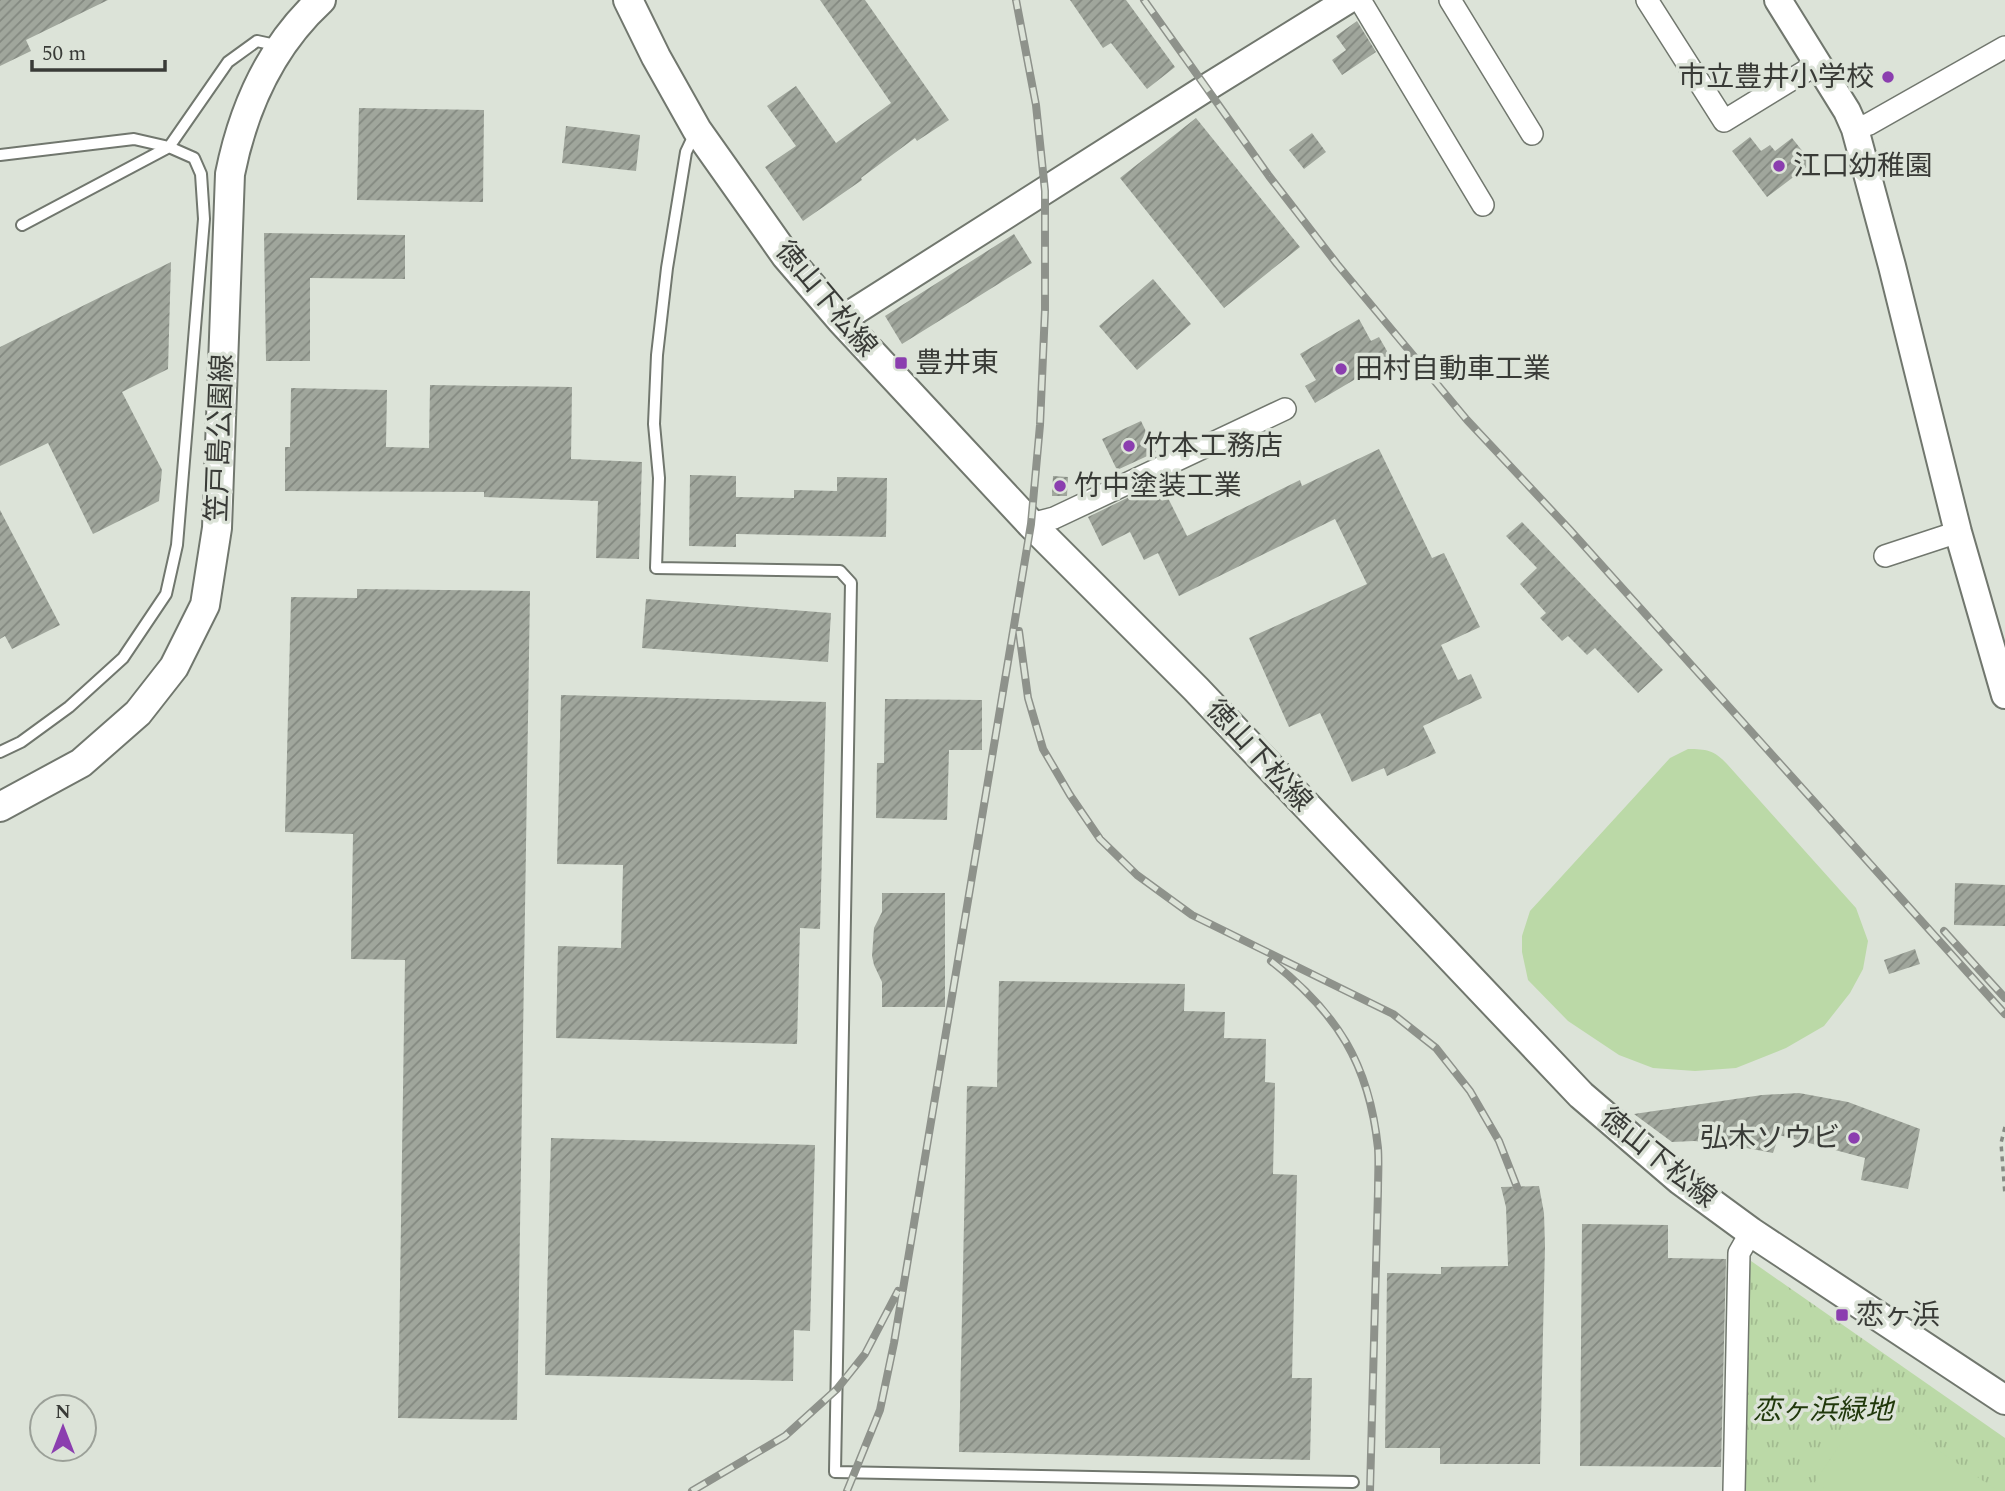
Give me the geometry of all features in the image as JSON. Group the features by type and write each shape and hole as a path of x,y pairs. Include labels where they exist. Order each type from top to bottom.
{"main road":[{"name":"笠戸島公園線","path":"0,807 81,763 138,713 174,667 205,605 217,528 230,174 236,144 250,102 267,69 300,19 321,0"},
{"name":"徳山下松線","path":"628,0 697,130 786,256 841,320 1031,524 1196,689 1581,1096 1680,1180 1751,1232 2005,1399"}],"street":[{"path":"1360,0 1483,205"},
{"path":"1450,0 1532,134"},
{"path":"1647,0 1724,121 1817,64"},
{"path":"1777,0 1847,111 1855,129 1958,532 2005,695"},
{"path":"841,320 1338,3"},
{"path":"1855,129 1869,124 2005,47"},
{"path":"1031,524 1054,518 1285,410"},
{"path":"1885,556 1958,532"},
{"path":"1734,1491 1738,1253 1751,1232"}],"lane":[{"path":"22,225 169,147 228,62 257,41 282,46"},
{"path":"697,130 685,152 657,355 654,424 659,478 656,568 840,571 852,583 835,1472 1353,1482"},
{"path":"0,155 134,139 169,147 194,158 201,174 204,219 177,545 166,594 123,658 69,707 22,742 0,752"}],"path":[{"path":"2005,1127 2001,1143 2005,1195"}],"green space":[{"path":"1688,749 1709,751 1727,764 1856,908 1868,941 1863,969 1850,993 1824,1026 1786,1048 1736,1068 1695,1071 1653,1068 1619,1055 1568,1021 1528,980 1522,952 1522,936 1530,911 1670,758"},
{"name":"恋ヶ浜緑地","path":"1751,1261 2005,1438 2005,1491 1741,1491 1743,1315"},
{"path":"1868,1403 1998,1491 1828,1491 1815,1482"}],"building":[{"path":"0,0 108,0 26,40 31,51 0,66"},
{"path":"820,0 865,0 949,120 917,141 915,138 861,178 862,180 803,221 765,167 796,146 767,106 796,86 836,143 891,103"},
{"path":"1070,0 1126,0 1175,67 1147,89 1111,43 1103,48"},
{"path":"1357,21 1376,52 1342,75 1332,60 1346,50 1336,36"},
{"path":"359,108 484,110 483,202 357,200"},
{"path":"1196,118 1300,247 1224,308 1120,178"},
{"path":"566,126 640,135 636,171 562,163"},
{"path":"1312,133 1326,152 1304,169 1289,150"},
{"path":"1750,137 1761,151 1770,145 1775,151 1792,138 1812,163 1767,197 1732,151"},
{"path":"264,233 405,235 405,279 310,278 310,361 266,361"},
{"path":"1014,234 1032,263 902,344 885,316"},
{"path":"171,262 168,369 122,392 162,470 159,501 93,534 48,443 0,466 0,347"},
{"path":"1153,279 1191,324 1137,370 1099,326"},
{"name":"田村自動車工業","path":"1359,319 1371,341 1379,337 1391,358 1315,403 1305,386 1316,380 1300,354"},
{"path":"430,385 572,387 571,459 642,462 639,559 596,558 598,501 484,497 484,492 285,491 285,447 290,447 291,388 387,390 386,447 429,448"},
{"name":"竹本工務店","path":"1141,421 1156,452 1117,470 1102,439"},
{"path":"1379,449 1432,558 1444,553 1480,627 1441,645 1458,680 1471,674 1482,698 1423,726 1436,753 1387,776 1384,768 1352,782 1320,713 1289,727 1249,638 1367,584 1335,519 1179,596 1158,553 1144,560 1130,532 1102,546 1088,517 1160,482 1187,536 1300,480 1302,486"},
{"path":"690,475 736,476 736,497 794,498 794,490 837,491 837,477 887,478 886,537 736,534 736,547 689,546"},
{"name":"竹中塗装工業","path":"1053,476 1068,477 1067,496 1052,496"},
{"path":"0,510 60,625 12,649 5,636 0,639"},
{"path":"1522,522 1663,670 1638,693 1595,648 1587,655 1568,636 1562,641 1540,618 1546,613 1520,584 1537,568 1506,536"},
{"path":"357,589 530,591 517,1420 398,1418 405,960 351,959 353,834 285,832 291,597 357,598"},
{"path":"646,599 831,613 828,662 642,648"},
{"path":"561,695 826,702 820,929 800,928 797,1044 556,1038 558,946 621,948 623,865 557,864"},
{"path":"885,699 982,700 982,750 949,750 947,820 876,818 877,763 884,763"},
{"path":"1955,883 2005,885 2005,926 1954,925"},
{"path":"882,893 945,893 945,1007 882,1007 882,982 872,956 874,928 882,912"},
{"path":"1915,949 1920,964 1889,974 1884,960"},
{"path":"999,981 1185,984 1184,1011 1225,1012 1224,1038 1266,1039 1265,1082 1275,1083 1273,1174 1297,1175 1292,1378 1312,1378 1310,1460 959,1452 967,1086 997,1087"},
{"name":"弘木ソウビ","path":"1799,1093 1848,1102 1920,1129 1908,1189 1861,1180 1865,1158 1779,1135 1773,1153 1726,1144 1672,1142 1634,1114 1762,1095"},
{"path":"551,1138 815,1145 810,1331 794,1330 793,1381 545,1375"},
{"path":"1539,1186 1544,1213 1545,1246 1540,1464 1440,1464 1440,1448 1385,1448 1387,1273 1441,1274 1441,1267 1508,1266 1506,1207 1501,1187"},
{"path":"1582,1224 1668,1225 1668,1258 1726,1259 1721,1467 1580,1466"}],"railway":[{"path":"847,1491 880,1410 894,1343 1031,524 1040,425 1045,310 1045,191 1036,105 1016,0"},
{"path":"1144,0 1269,176 1337,264 1467,420 1570,530 2005,1014"},
{"path":"1019,631 1028,698 1043,749 1100,839 1137,875 1192,915 1393,1014 1436,1048 1470,1091 1499,1141 1517,1187"},
{"path":"1944,931 2005,998"},
{"path":"1271,961 1314,1000 1346,1042 1358,1065 1374,1118 1378,1164 1370,1491"},
{"path":"692,1491 785,1436 837,1389 865,1354 898,1291"}],"place":[{"name":"市立豊井小学校","path":"1888,77"},
{"name":"江口幼稚園","path":"1779,166"},
{"name":"豊井東","path":"901,363"},
{"name":"田村自動車工業","path":"1341,369"},
{"name":"竹本工務店","path":"1129,446"},
{"name":"竹中塗装工業","path":"1060,486"},
{"name":"弘木ソウビ","path":"1854,1138"},
{"name":"恋ヶ浜","path":"1842,1315"}]}
